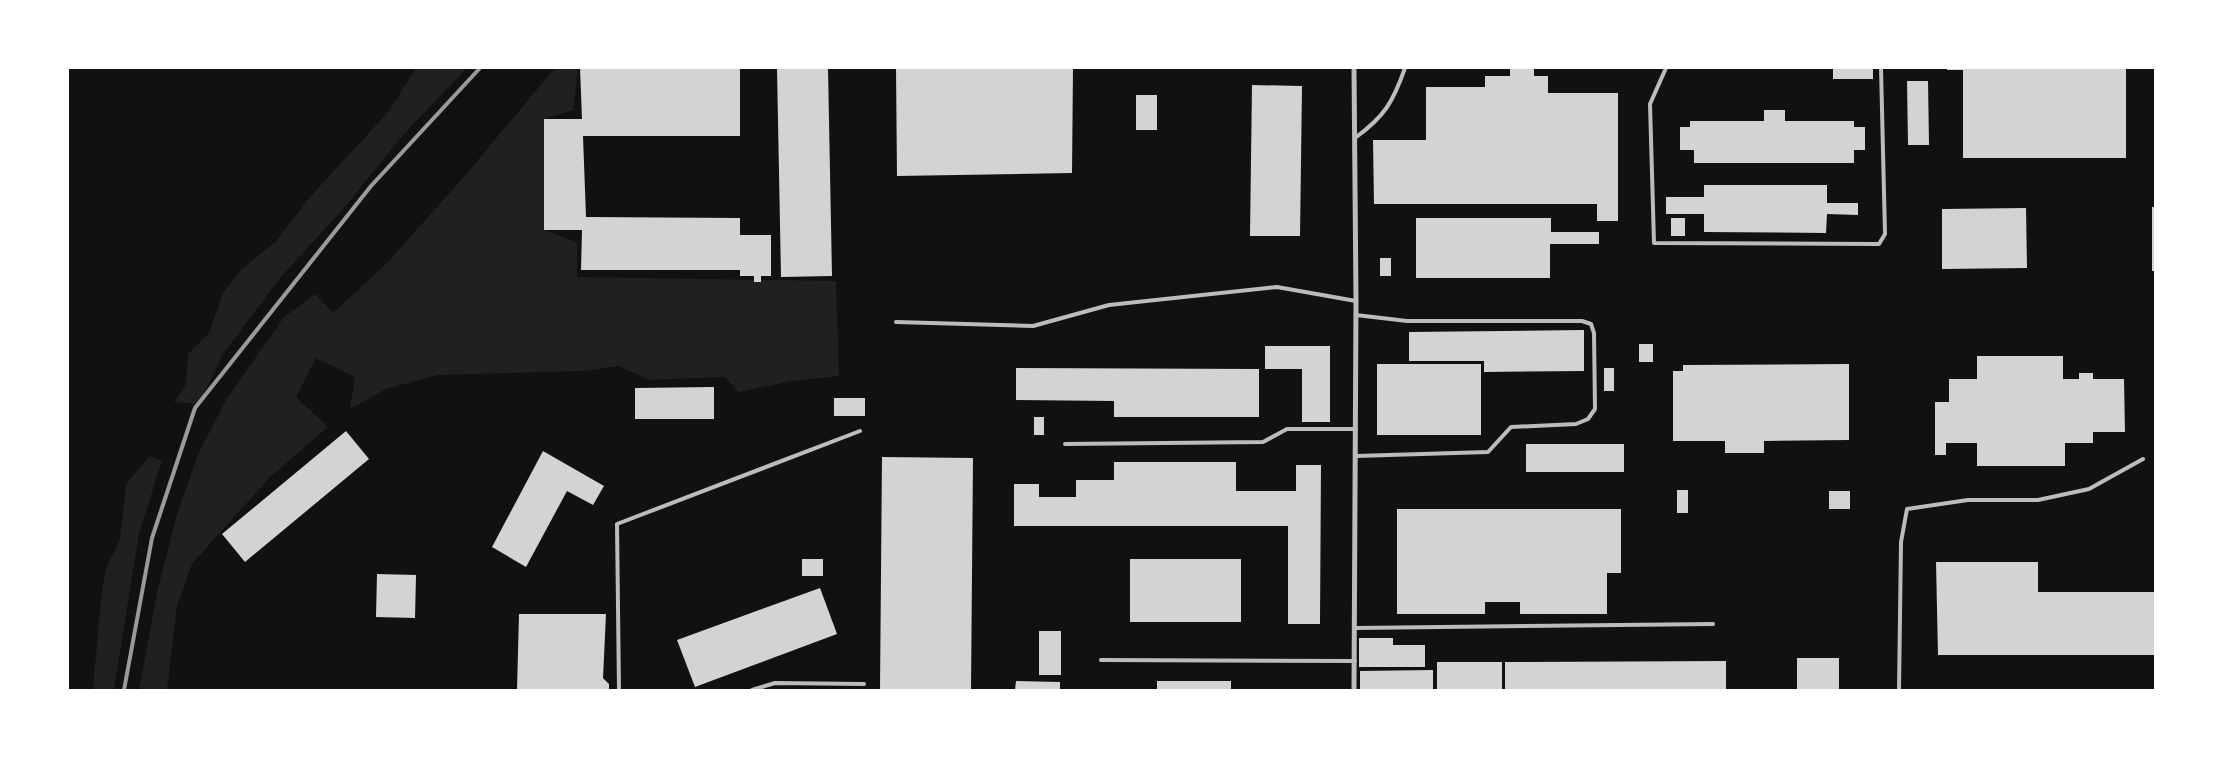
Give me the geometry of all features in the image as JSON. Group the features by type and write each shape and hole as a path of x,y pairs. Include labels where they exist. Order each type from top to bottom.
{"street":[{"path":"1354,68 1356,301 1354,690"}],"lane":[{"path":"1355,138 1375,124 1394,99 1405,68"},
{"path":"1666,68 1650,104 1654,243 1879,244 1885,234 1881,68"},
{"path":"896,322 1033,326 1109,304 1277,287 1356,301"},
{"path":"1356,315 1407,321 1582,321 1591,324 1594,333 1594,409 1588,419 1576,424 1511,427 1488,452 1356,456"},
{"path":"1066,444 1263,442 1287,429 1356,429"},
{"path":"619,690 617,524 860,431"},
{"path":"1899,690 1901,542 1907,509 1968,500 2038,500 2089,489 2143,459"},
{"path":"1355,628 1713,624"},
{"path":"1101,660 1355,661"},
{"path":"752,690 776,683 864,684"}],"shaded area":[{"path":"416,68 467,68 404,134 344,208 280,278 223,354 199,404 174,402 186,384 188,354 209,333 223,293 240,271 277,240 310,197 389,111"},
{"path":"555,68 578,68 573,110 544,119 544,230 577,242 577,277 836,281 839,376 792,381 739,392 725,377 649,380 619,366 584,371 437,375 386,389 350,409 355,377 316,358 296,397 328,427 271,476 192,564 177,606 167,690 139,690 158,588 177,515 198,454 226,400 284,317 315,294 333,313 387,263 462,179"},
{"path":"150,456 162,461 139,533 114,690 93,690 101,598 106,568 120,540 126,484"}],"building":[{"path":"580,68 740,68 740,136 583,136 586,217 740,218 740,235 771,235 771,276 761,276 761,282 754,282 754,276 740,276 740,270 581,270 582,230 544,230 544,119 582,119"},
{"path":"777,68 828,68 832,276 781,277"},
{"path":"896,68 1073,68 1072,173 897,176"},
{"path":"1833,68 1873,68 1873,79 1833,79"},
{"path":"1947,68 2126,68 2126,158 1963,158 1963,70 1947,70"},
{"path":"1510,69 1534,69 1534,76 1548,76 1548,93 1618,93 1618,221 1597,221 1597,204 1374,204 1373,140 1426,140 1426,87 1485,87 1485,76 1510,76"},
{"path":"1907,81 1928,81 1929,145 1908,145"},
{"path":"1252,85 1302,86 1300,236 1250,236"},
{"path":"1136,95 1157,95 1157,130 1136,130"},
{"path":"1764,110 1785,110 1785,121 1854,121 1854,127 1865,127 1865,150 1854,150 1854,163 1694,163 1694,150 1680,150 1680,127 1690,127 1690,121 1764,121"},
{"path":"1704,185 1827,185 1827,203 1858,203 1858,215 1827,214 1826,233 1704,232 1704,214 1666,214 1666,197 1704,197"},
{"path":"2152,207 2156,207 2156,271 2152,271"},
{"path":"2026,208 2027,268 1942,269 1942,209"},
{"path":"1416,218 1551,218 1551,232 1599,232 1599,244 1550,244 1550,278 1416,278"},
{"path":"1671,218 1685,218 1685,236 1671,236"},
{"path":"1380,258 1391,258 1391,276 1380,276"},
{"path":"1584,330 1584,371 1484,372 1484,361 1409,361 1409,332"},
{"path":"1639,344 1653,344 1653,362 1639,362"},
{"path":"1265,346 1330,346 1330,422 1302,422 1302,369 1265,369"},
{"path":"1977,356 2063,356 2063,379 2079,379 2079,373 2093,373 2093,379 2124,379 2125,432 2093,432 2093,443 2065,443 2065,466 1977,466 1977,443 1946,443 1946,455 1935,455 1935,402 1949,402 1949,379 1977,379"},
{"path":"1377,364 1481,364 1481,435 1377,435"},
{"path":"1849,364 1849,440 1764,441 1764,453 1725,453 1725,441 1673,441 1673,371 1683,371 1683,365"},
{"path":"1016,368 1259,369 1259,417 1114,417 1114,401 1016,400"},
{"path":"1604,368 1614,368 1614,391 1604,391"},
{"path":"714,387 714,419 635,419 635,388"},
{"path":"834,398 865,398 865,416 834,416"},
{"path":"1034,417 1044,417 1044,435 1034,435"},
{"path":"346,431 369,459 245,562 222,534"},
{"path":"1526,444 1624,444 1624,472 1526,472"},
{"path":"543,451 604,486 593,505 567,491 526,567 492,547"},
{"path":"882,457 973,458 971,690 880,690"},
{"path":"1114,462 1236,462 1236,491 1296,491 1296,465 1321,465 1320,624 1288,624 1288,526 1014,526 1014,484 1039,484 1039,497 1076,497 1076,480 1114,480"},
{"path":"1677,490 1688,490 1688,513 1677,513"},
{"path":"1829,491 1850,491 1850,509 1829,509"},
{"path":"1397,509 1621,509 1621,573 1607,573 1607,614 1520,614 1520,602 1485,602 1485,614 1397,614"},
{"path":"802,559 823,559 823,576 802,576"},
{"path":"1130,559 1241,559 1241,622 1130,622"},
{"path":"1936,562 2038,562 2038,592 2156,592 2156,655 1938,655"},
{"path":"377,574 416,575 415,618 376,617"},
{"path":"820,588 837,634 695,687 677,640"},
{"path":"519,614 606,614 603,678 609,684 609,690 517,690"},
{"path":"1039,631 1061,631 1061,675 1039,675"},
{"path":"1359,638 1393,638 1393,645 1425,645 1425,667 1359,667"},
{"path":"1797,658 1839,658 1839,690 1797,690"},
{"path":"1726,661 1726,690 1505,690 1505,662"},
{"path":"1437,662 1502,662 1502,690 1437,690"},
{"path":"1433,670 1433,690 1360,690 1360,671"},
{"path":"1016,681 1060,682 1060,690 1015,690"},
{"path":"1157,681 1231,681 1231,690 1157,690"}],"railway":[{"path":"124,690 152,538 195,408 371,186 480,68"}]}
